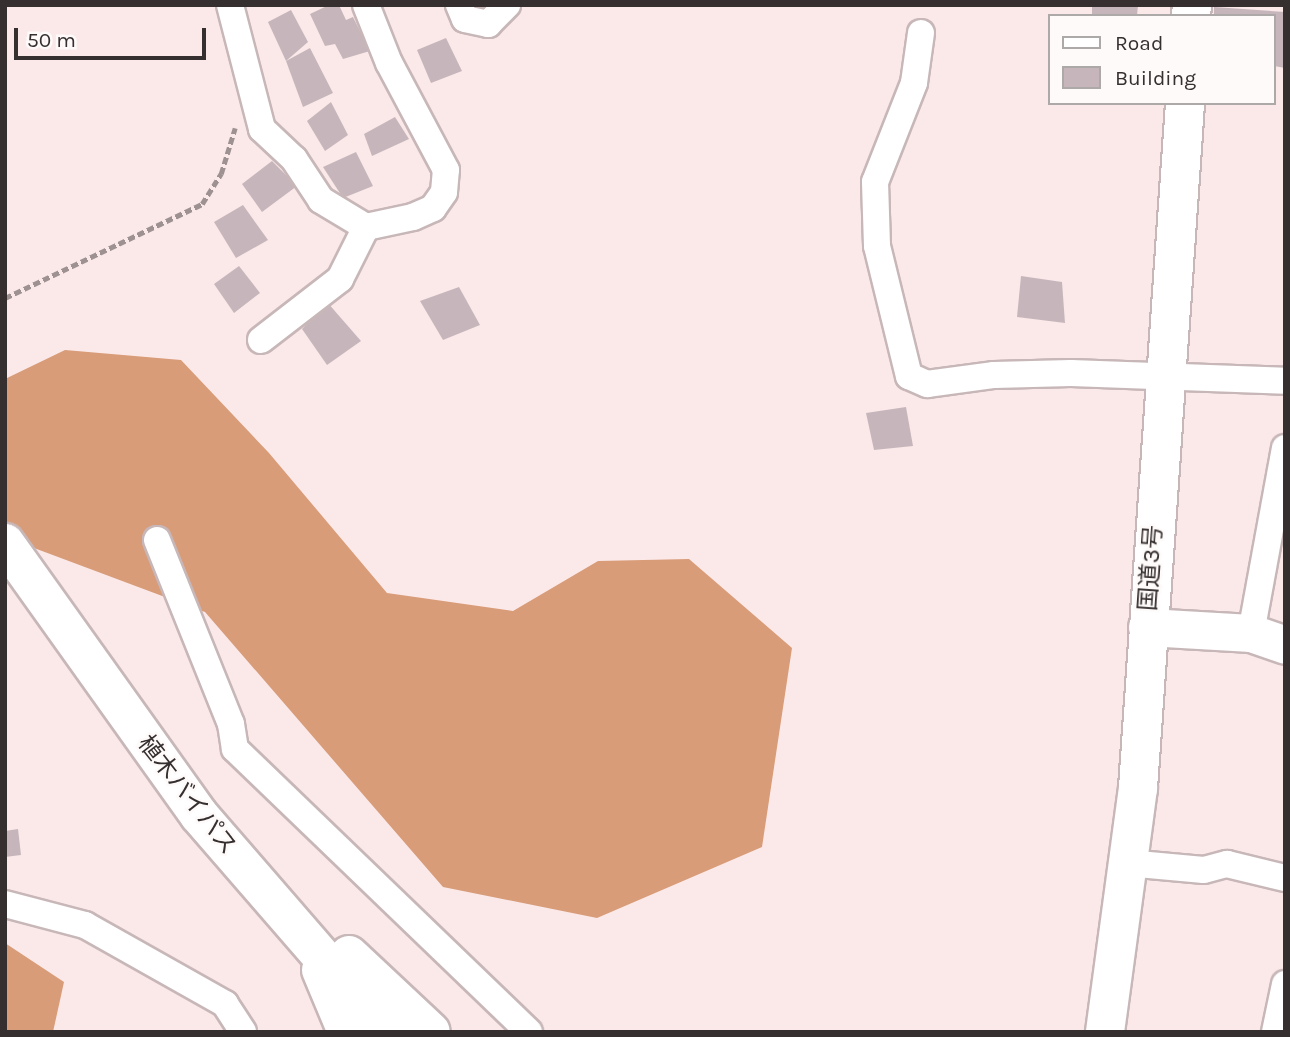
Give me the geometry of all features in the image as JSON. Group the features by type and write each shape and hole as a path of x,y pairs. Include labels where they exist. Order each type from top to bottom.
{"highway":[{"name":"国道3号","path":"1105,1032 1138,788 1185,105"},
{"name":"植木バイパス","path":"5,543 34,589 199,815 387,1032"},
{"path":"199,815 431,1032"},
{"path":"312,946 347,1032"}],"main road":[{"path":"1147,627 1268,639"}],"street":[{"path":"230,5 262,129 293,159 321,200 366,227 413,218 433,208 444,192 446,170 389,62 366,5"},
{"path":"459,5 465,19 488,24 507,5"},
{"path":"921,33 914,83 875,182 877,246 909,376 927,384 994,375 1285,380"},
{"path":"261,340 340,279 366,227"},
{"path":"1268,639 1285,448"},
{"path":"157,540 231,724 235,749 529,1032"},
{"path":"1127,863 1204,870 1227,864 1285,878"},
{"path":"5,904 85,925 225,1004 243,1032"},
{"path":"1275,1032 1285,984"}],"path":[{"path":"5,298 202,204 221,174 236,121"}],"shaded area":[{"path":"65,350 181,360 269,453 387,593 513,611 598,561 689,559 792,648 762,847 597,918 443,887 205,612 26,545 5,550 5,379"},
{"path":"5,943 64,982 53,1032 5,1032"}],"building":[{"path":"329,5 339,5 346,20 353,17 370,51 343,59 335,44 325,46 310,14"},
{"path":"1092,5 1138,5 1137,14 1092,14"},
{"path":"1214,7 1285,12 1285,68 1276,66 1276,14 1214,14"},
{"path":"291,10 308,42 286,61 268,22"},
{"path":"446,38 462,71 431,83 417,50"},
{"path":"310,48 333,93 303,107 286,61"},
{"path":"331,102 348,135 325,151 307,121"},
{"path":"395,117 409,139 372,156 364,134"},
{"path":"356,152 373,186 343,198 323,167"},
{"path":"272,161 297,186 262,212 242,184"},
{"path":"243,205 268,240 236,258 214,222"},
{"path":"239,266 260,293 234,313 214,284"},
{"path":"1021,276 1062,282 1065,323 1017,317"},
{"path":"459,287 480,325 443,340 420,301"},
{"path":"327,302 361,341 327,365 302,329"},
{"path":"906,407 913,446 874,450 866,413"},
{"path":"18,829 21,855 5,857 5,831"}]}
